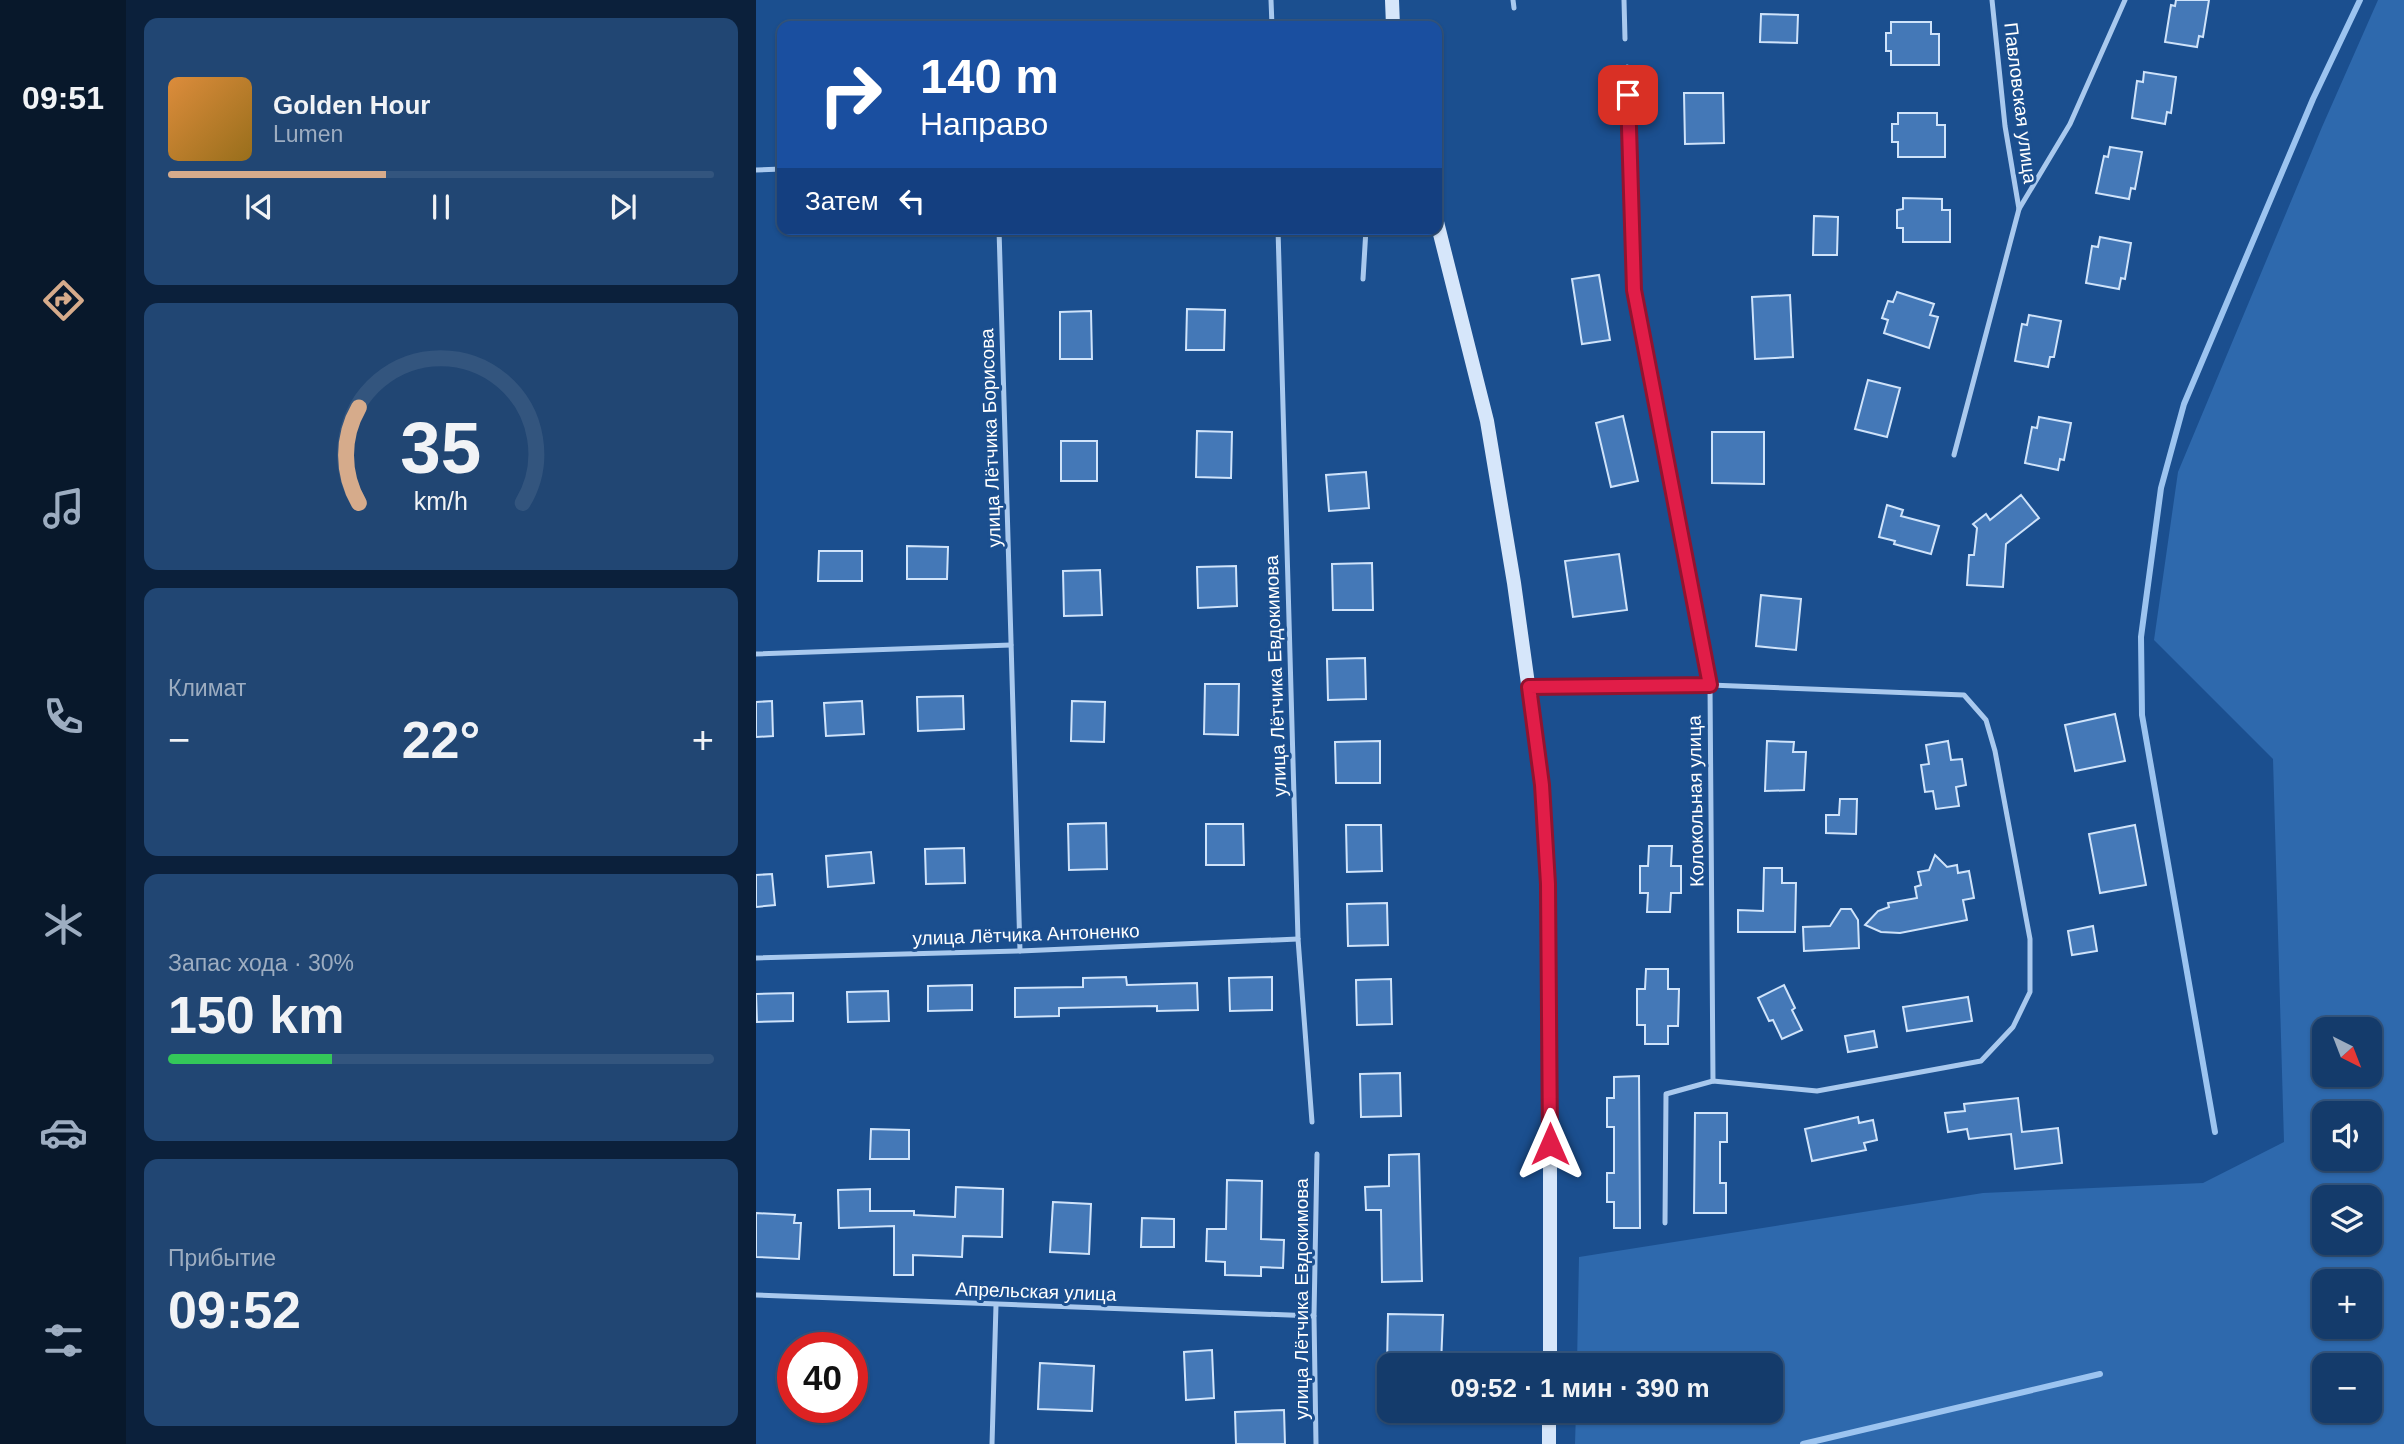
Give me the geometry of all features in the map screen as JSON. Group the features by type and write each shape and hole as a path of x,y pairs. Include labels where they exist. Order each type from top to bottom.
{"street":[{"path":"1392,0 1393,21"},
{"path":"1440,235 1487,421 1514,583 1542,785 1548,884 1550,1353"},
{"path":"1549,1423 1549,1444"}],"lane":[{"path":"1271,0 1272,21"},
{"path":"1513,0 1514,8"},
{"path":"1624,0 1625,39"},
{"name":"Павловская улица","path":"1992,0 2005,126 2019,209"},
{"path":"1954,456 2019,209 2070,124 2125,0"},
{"name":"Колокольная улица","path":"1627,67 1634,290 1710,685 1713,1081"},
{"path":"756,170 777,169"},
{"name":"улица Лётчика Борисова","path":"999,235 1020,951"},
{"name":"улица Лётчика Евдокимова","path":"1278,235 1298,939 1312,1122"},
{"path":"1363,279 1366,235"},
{"path":"756,654 1011,645"},
{"path":"1529,687 1710,685 1964,695 1986,720 1995,751 2030,939 2030,992 2013,1027 1981,1061 1818,1091 1713,1081 1666,1094 1665,1223"},
{"name":"улица Лётчика Антоненко","path":"756,958 1020,951 1298,939"},
{"name":"улица Лётчика Евдокимова","path":"1316,1444 1314,1316 1317,1154"},
{"name":"Апрельская улица","path":"756,1295 1314,1316"},
{"path":"992,1444 996,1305"}],"shaded area":[{"path":"2378,0 2404,0 2404,1444 1575,1444 1576,1423 1783,1423 1783,1353 1577,1353 1579,1257 1983,1193 2203,1183 2284,1142 2273,759 2154,640 2178,472"}],"building":[{"path":"2176,0 2209,0 2203,37 2199,36 2197,47 2165,42 2171,5 2175,6"},
{"path":"1761,14 1798,15 1797,43 1760,42"},
{"path":"1891,22 1931,22 1931,34 1939,34 1939,65 1891,65 1891,51 1886,51 1886,33 1891,33"},
{"path":"2144,72 2176,77 2171,113 2167,112 2165,124 2132,118 2137,81 2143,82"},
{"path":"1684,93 1723,93 1724,143 1685,144"},
{"path":"1898,113 1937,113 1937,125 1945,125 1945,157 1898,157 1898,142 1892,142 1892,124 1898,124"},
{"path":"2110,147 2142,152 2135,189 2131,188 2129,199 2096,193 2104,156 2108,157"},
{"path":"1903,198 1942,199 1942,210 1950,210 1950,242 1903,242 1903,228 1897,228 1897,210 1903,209"},
{"path":"1814,216 1838,217 1837,255 1813,255"},
{"path":"2100,237 2131,243 2125,279 2121,278 2119,289 2086,283 2092,246 2098,247"},
{"path":"1599,275 1610,340 1582,344 1572,279"},
{"path":"1897,292 1934,304 1930,315 1938,317 1929,348 1884,333 1888,320 1882,318 1888,301 1893,302"},
{"path":"1790,295 1793,357 1755,359 1752,297"},
{"path":"1187,309 1225,310 1224,350 1186,350"},
{"path":"1091,311 1092,359 1060,359 1060,312"},
{"path":"2029,315 2061,321 2054,357 2050,357 2048,367 2015,361 2022,324 2027,325"},
{"path":"1868,380 1900,388 1887,437 1855,429"},
{"path":"1623,416 1638,481 1611,487 1596,423"},
{"path":"2039,417 2071,423 2064,460 2060,459 2058,470 2025,463 2032,427 2037,428"},
{"path":"1197,431 1232,432 1231,478 1196,477"},
{"path":"1712,432 1764,432 1764,484 1712,483"},
{"path":"1061,441 1097,441 1097,481 1061,481"},
{"path":"1366,472 1369,508 1329,511 1326,475"},
{"path":"2021,495 2039,518 2006,544 2003,587 1967,585 1969,555 1974,555 1977,528 1973,524 1986,514 1990,520"},
{"path":"1887,505 1903,510 1901,516 1939,526 1931,554 1879,537"},
{"path":"907,546 948,547 947,579 907,579"},
{"path":"819,551 862,551 862,581 818,581"},
{"path":"1619,554 1627,610 1573,617 1565,561"},
{"path":"1372,563 1373,610 1333,610 1332,564"},
{"path":"1236,566 1237,606 1198,608 1197,567"},
{"path":"1100,570 1102,615 1064,616 1063,571"},
{"path":"1761,595 1801,599 1796,650 1756,646"},
{"path":"1365,658 1366,699 1328,700 1327,659"},
{"path":"1205,684 1239,684 1238,735 1204,734"},
{"path":"963,696 964,729 918,731 917,697"},
{"path":"772,701 773,736 756,737 756,702"},
{"path":"862,701 864,734 826,736 824,703"},
{"path":"1072,701 1105,702 1104,742 1071,741"},
{"path":"2115,714 2125,761 2075,771 2065,725"},
{"path":"1380,741 1380,783 1336,783 1335,742"},
{"path":"1767,741 1794,742 1793,752 1806,752 1804,790 1765,791"},
{"path":"1948,741 1951,760 1962,759 1966,785 1956,787 1959,806 1936,809 1933,791 1925,792 1921,765 1929,764 1926,745"},
{"path":"1840,799 1857,799 1856,834 1826,833 1826,815 1839,815"},
{"path":"1106,823 1107,869 1069,870 1068,824"},
{"path":"1206,824 1243,824 1244,865 1206,865"},
{"path":"1346,825 1381,825 1382,871 1347,872"},
{"path":"2135,825 2146,885 2100,893 2089,834"},
{"path":"1649,846 1672,846 1671,866 1681,866 1681,893 1671,893 1670,912 1647,912 1648,893 1640,893 1640,866 1648,866"},
{"path":"964,848 965,883 926,884 925,849"},
{"path":"871,852 874,883 828,887 826,856"},
{"path":"1935,855 1947,867 1957,865 1958,873 1969,871 1974,898 1963,900 1967,920 1900,933 1881,932 1865,925 1878,911 1889,907 1888,903 1917,898 1915,887 1921,885 1918,872 1929,870"},
{"path":"1764,868 1782,868 1782,883 1796,883 1795,932 1738,932 1738,910 1763,911"},
{"path":"772,874 775,905 756,907 756,875"},
{"path":"1387,903 1388,945 1348,946 1347,904"},
{"path":"1841,909 1851,909 1858,920 1859,948 1804,951 1803,927 1830,926"},
{"path":"2093,926 2097,951 2072,955 2068,931"},
{"path":"1646,969 1668,969 1668,989 1679,989 1678,1026 1668,1026 1668,1044 1645,1044 1645,1025 1637,1025 1637,989 1645,989"},
{"path":"1126,977 1127,985 1197,983 1198,1010 1157,1011 1157,1006 1059,1008 1059,1016 1015,1017 1015,988 1083,987 1083,978"},
{"path":"1272,977 1272,1010 1230,1011 1229,978"},
{"path":"1391,979 1392,1024 1357,1025 1356,980"},
{"path":"972,985 972,1010 928,1011 928,986"},
{"path":"1784,985 1802,1030 1782,1039 1773,1020 1769,1021 1758,998"},
{"path":"888,991 889,1021 848,1022 847,992"},
{"path":"793,993 793,1021 757,1022 756,994"},
{"path":"1968,997 1972,1021 1907,1031 1903,1007"},
{"path":"1874,1031 1877,1047 1848,1052 1845,1036"},
{"path":"1400,1073 1401,1116 1361,1117 1360,1074"},
{"path":"1639,1076 1640,1228 1614,1228 1614,1202 1607,1202 1607,1173 1614,1173 1614,1127 1607,1127 1607,1098 1614,1098 1614,1077"},
{"path":"2018,1098 2022,1132 2058,1128 2062,1163 2015,1169 2011,1134 1969,1139 1967,1129 1948,1132 1945,1113 1965,1111 1964,1104"},
{"path":"1695,1113 1727,1113 1727,1142 1720,1142 1720,1183 1726,1183 1726,1213 1694,1213"},
{"path":"1858,1117 1859,1123 1873,1120 1877,1140 1864,1143 1866,1150 1812,1161 1805,1129"},
{"path":"871,1129 909,1130 909,1159 870,1159"},
{"path":"1419,1154 1422,1281 1382,1282 1381,1210 1366,1210 1365,1187 1389,1186 1389,1155"},
{"path":"1227,1180 1262,1181 1261,1239 1284,1240 1283,1268 1261,1267 1261,1276 1225,1275 1225,1262 1206,1261 1207,1229 1226,1229"},
{"path":"956,1187 1003,1189 1002,1237 963,1236 962,1257 913,1255 913,1275 894,1275 894,1226 839,1228 838,1190 870,1189 870,1211 914,1211 914,1215 955,1217"},
{"path":"1053,1202 1091,1204 1089,1254 1050,1252"},
{"path":"756,1213 795,1215 794,1223 801,1223 799,1259 756,1257"},
{"path":"1142,1218 1174,1219 1174,1247 1141,1247"},
{"path":"1388,1314 1443,1315 1441,1353 1387,1353"},
{"path":"1212,1350 1214,1398 1186,1400 1184,1352"},
{"path":"1040,1363 1094,1366 1092,1411 1038,1409"},
{"path":"1284,1410 1285,1444 1236,1444 1235,1412"}],"waterway":[{"path":"2215,1132 2142,715 2141,637 2161,488 2184,404 2313,99 2360,0"},
{"path":"1803,1444 2100,1374"}],"route":[{"path":"1550,1144 1548,884 1542,785 1529,687 1710,685 1634,290 1628,95"}]}
